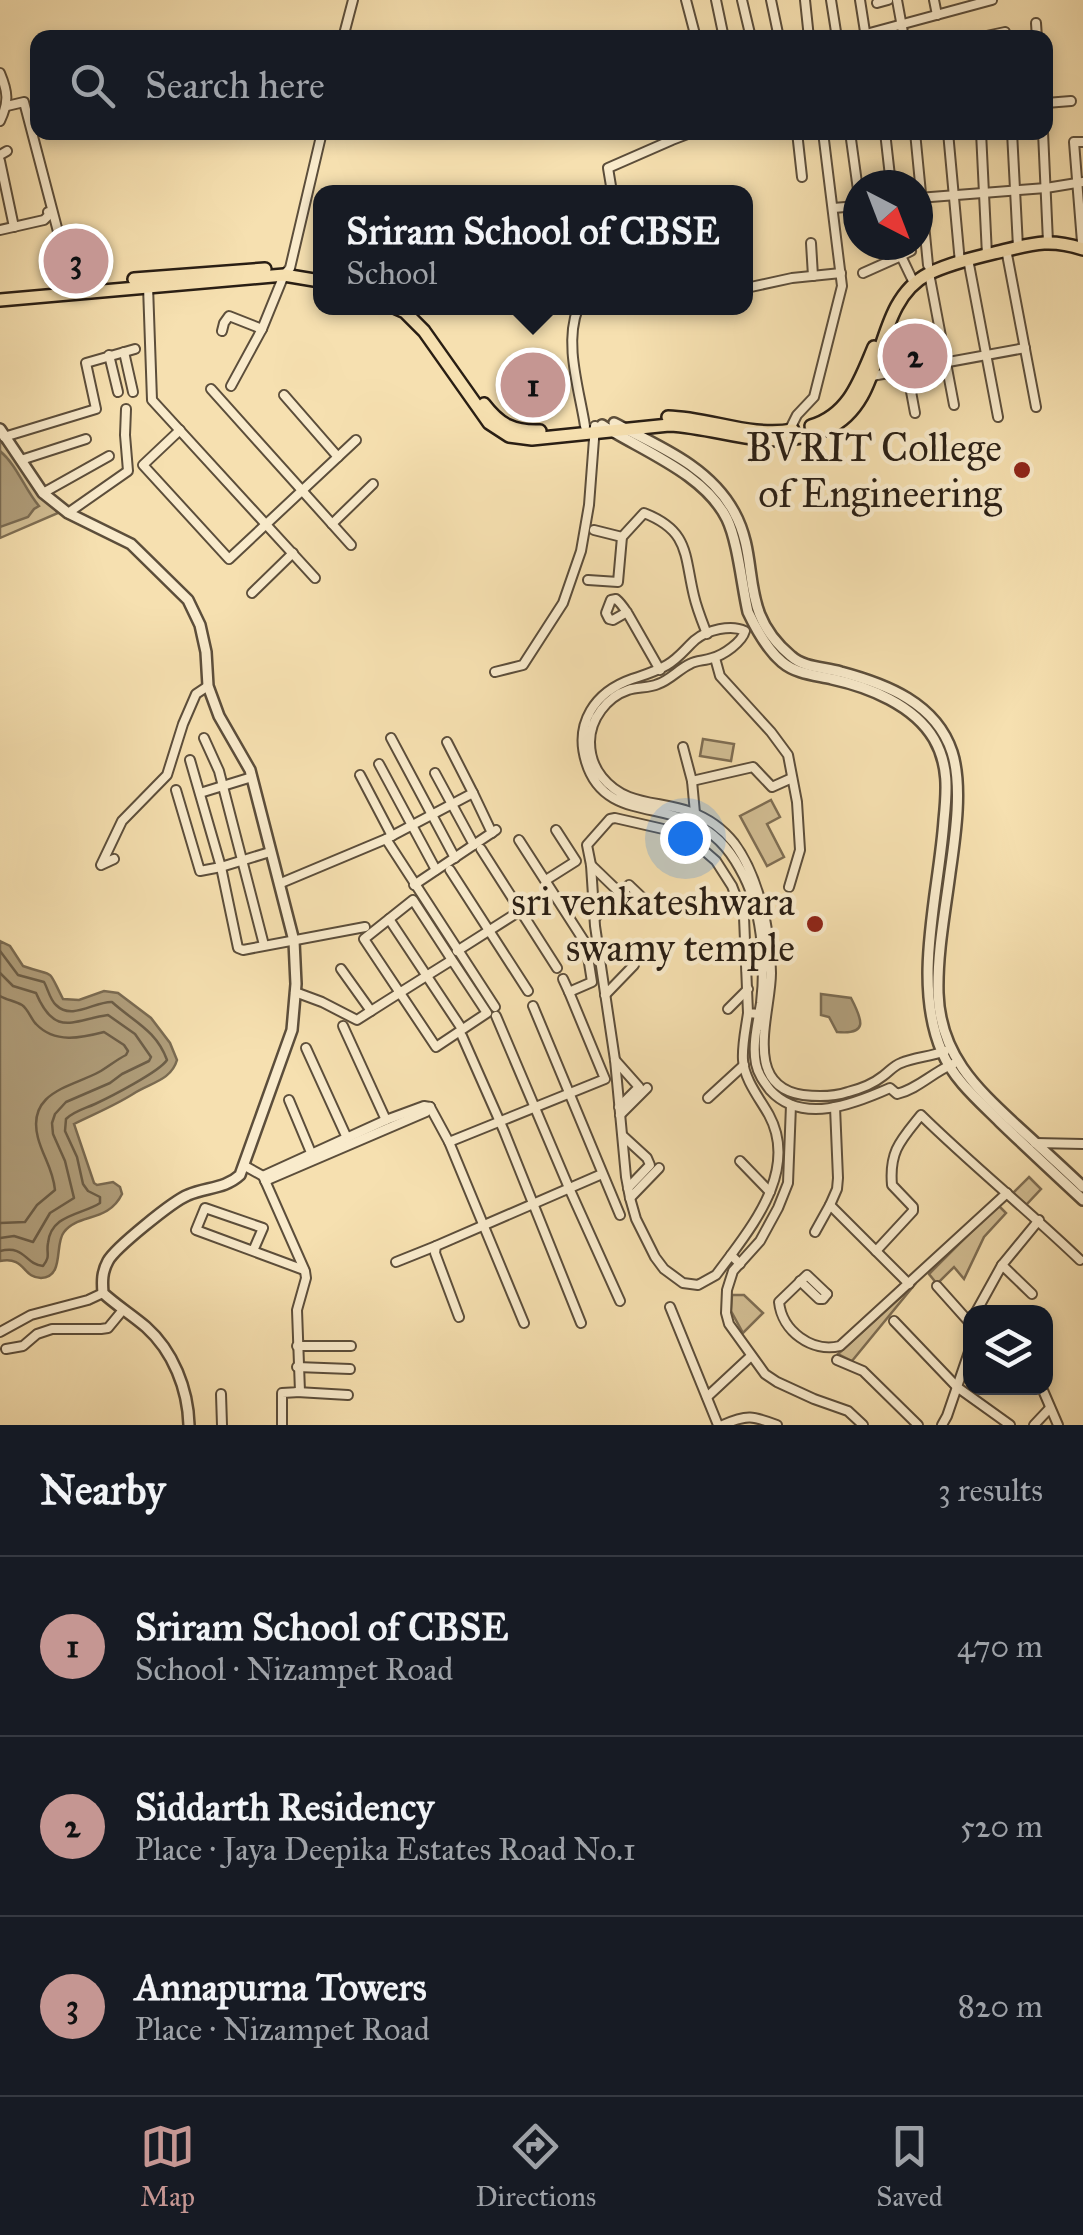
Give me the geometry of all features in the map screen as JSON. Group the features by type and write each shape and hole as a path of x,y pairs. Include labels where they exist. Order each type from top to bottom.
{"main road":[{"path":"406,315 416,322 489,423 518,439 685,418 769,433 789,431 831,418 848,403 888,313 912,278 929,269 1012,245 1048,239 1083,244"},
{"path":"417,315 500,423 517,430 690,426 769,441 825,429 858,402 891,317 929,269"},
{"path":"0,292 287,272 313,276"},
{"path":"0,300 148,282"}],"street":[{"path":"346,30 353,0"},
{"path":"686,0 694,30"},
{"path":"716,0 722,30"},
{"path":"742,0 748,30"},
{"path":"771,0 777,30"},
{"path":"806,0 808,30"},
{"path":"831,0 835,30"},
{"path":"860,0 865,30"},
{"path":"877,3 888,0"},
{"path":"896,0 903,30"},
{"path":"934,0 937,15"},
{"path":"884,30 992,0"},
{"path":"1036,24 1036,30"},
{"path":"0,73 8,106 0,121"},
{"path":"8,106 30,100"},
{"path":"1053,102 1071,101"},
{"path":"24,102 30,125"},
{"path":"34,140 72,286"},
{"path":"232,386 287,272 320,140"},
{"path":"611,185 608,168 672,140"},
{"path":"798,140 802,177"},
{"path":"789,431 797,415 814,397 842,286 824,140"},
{"path":"851,140 855,170"},
{"path":"886,140 889,170"},
{"path":"915,140 917,170"},
{"path":"949,140 964,258 998,417"},
{"path":"981,140 986,252"},
{"path":"1013,140 1016,191 1012,245 1024,348 1036,407"},
{"path":"1043,140 1048,239"},
{"path":"1083,142 1074,142 1083,244"},
{"path":"0,230 44,220 49,215 32,149"},
{"path":"2,156 14,226"},
{"path":"933,197 1080,182"},
{"path":"832,208 843,207"},
{"path":"811,243 813,276"},
{"path":"863,274 893,260"},
{"path":"904,260 912,278"},
{"path":"928,260 954,405"},
{"path":"753,287 841,273"},
{"path":"148,282 152,400 315,578"},
{"path":"495,672 529,658 564,603 581,552 604,427 573,353 575,315"},
{"path":"222,330 229,316 262,329"},
{"path":"870,376 1024,348"},
{"path":"135,349 86,364 96,409 2,433 44,493 68,513 131,544 188,600 200,625 208,686 219,716 252,776 294,940 292,1030 240,1176 230,1184 188,1195 172,1204 109,1258 101,1277 103,1292 146,1328 170,1356 185,1393 189,1425"},
{"path":"124,352 133,392"},
{"path":"110,355 118,392"},
{"path":"907,370 915,413"},
{"path":"210,388 351,545"},
{"path":"284,395 338,457"},
{"path":"68,513 128,471 126,409"},
{"path":"604,427 638,442 706,489 727,519 754,626 801,663 881,684 908,696 930,714 951,749 957,784 953,854 938,966 946,1051 971,1093 1083,1200"},
{"path":"180,430 143,465 229,559 356,440"},
{"path":"21,460 86,439"},
{"path":"44,493 110,456"},
{"path":"332,524 373,484"},
{"path":"588,580 618,582 622,537 644,513 662,520 684,544 694,597 707,634"},
{"path":"594,530 622,537"},
{"path":"252,593 292,553"},
{"path":"627,612 660,670"},
{"path":"699,819 652,812 603,791 585,760 584,723 599,698 630,680 660,670 697,638 734,627 754,626"},
{"path":"754,626 715,658 691,662 658,684 614,696 602,708 590,740 599,773 626,798 676,808 699,819 742,871 761,946 762,1042 764,1063 772,1079 793,1094 822,1098 872,1083 899,1063 946,1051"},
{"path":"684,653 691,662"},
{"path":"715,658 720,676 788,755 797,802 800,850 789,888"},
{"path":"114,859 101,865 122,821 167,774 196,694 208,686"},
{"path":"204,738 223,785 264,944"},
{"path":"392,738 454,858"},
{"path":"414,885 478,847 494,831 447,742"},
{"path":"684,747 699,819"},
{"path":"190,760 221,867 238,948 365,927"},
{"path":"379,764 436,870"},
{"path":"692,781 752,767 772,788 792,778"},
{"path":"435,773 452,806 557,968"},
{"path":"360,775 414,885 454,956 487,1013 436,1047 364,939 413,900 454,956 496,1012 620,1301"},
{"path":"200,793 252,776"},
{"path":"176,790 200,870 270,852"},
{"path":"280,884 389,837 473,793"},
{"path":"650,826 652,812"},
{"path":"663,830 666,814"},
{"path":"610,818 663,830 685,834 716,860 744,916 748,1013 744,1065 776,1126 780,1145 776,1177 759,1217 716,1274 698,1285 682,1282 655,1257 636,1219 629,1193 587,842 610,818"},
{"path":"546,880 576,861 556,830"},
{"path":"520,840 586,944 592,982 568,992"},
{"path":"591,864 620,893"},
{"path":"450,870 528,991"},
{"path":"596,917 629,885 653,908"},
{"path":"295,992 357,1020 520,911"},
{"path":"388,920 462,1032 582,1324"},
{"path":"605,995 634,965"},
{"path":"342,970 372,1011"},
{"path":"448,1142 605,1080 563,979"},
{"path":"728,1009 748,990"},
{"path":"748,1000 762,1007"},
{"path":"533,1006 620,1215"},
{"path":"748,1013 762,1007"},
{"path":"762,1007 755,1063 760,1076 781,1100 791,1106 822,1110 890,1088"},
{"path":"343,1026 386,1120"},
{"path":"306,1048 347,1138"},
{"path":"928,1058 936,1070"},
{"path":"615,1060 638,1084 620,1111"},
{"path":"886,1074 890,1088 898,1094 953,1064"},
{"path":"953,1064 1083,1187"},
{"path":"708,1098 744,1065"},
{"path":"620,1111 647,1088"},
{"path":"793,1094 788,1183 760,1241 733,1272 726,1312 729,1324 765,1374 848,1411 864,1425"},
{"path":"289,1100 312,1155"},
{"path":"264,1179 386,1120 430,1107"},
{"path":"264,1179 430,1107"},
{"path":"430,1107 524,1322"},
{"path":"816,1232 837,1189 835,1107"},
{"path":"876,1251 914,1211 892,1185 892,1164 899,1142 921,1115 1080,1260"},
{"path":"623,1136 650,1165 629,1193"},
{"path":"1035,1143 1083,1144"},
{"path":"740,1162 770,1192"},
{"path":"245,1166 264,1179 306,1278 297,1310 300,1392 282,1393 282,1425"},
{"path":"629,1193 659,1168"},
{"path":"396,1262 602,1174"},
{"path":"800,1281 779,1302 783,1317 806,1343 840,1346 1006,1193"},
{"path":"830,1205 909,1284"},
{"path":"253,1251 263,1228 206,1208 196,1230 304,1270"},
{"path":"980,1305 1002,1265 1039,1220"},
{"path":"436,1246 459,1316"},
{"path":"731,1255 740,1264"},
{"path":"724,1264 733,1272"},
{"path":"1002,1265 1032,1294"},
{"path":"937,1286 963,1315"},
{"path":"0,1332 30,1315 88,1300 103,1292"},
{"path":"670,1307 721,1425 754,1416 777,1425"},
{"path":"6,1349 22,1346 37,1334 52,1329 108,1328 122,1311"},
{"path":"894,1320 957,1387 1010,1425"},
{"path":"297,1346 351,1346"},
{"path":"707,1397 750,1356"},
{"path":"837,1360 863,1371 918,1425"},
{"path":"298,1367 350,1368"},
{"path":"942,1425 963,1369"},
{"path":"294,1392 348,1395"},
{"path":"221,1394 222,1425"},
{"path":"1045,1395 1058,1425"},
{"path":"1034,1425 1050,1408"}],"shaded area":[{"path":"0,440 58,513 0,538"},
{"path":"703,739 734,744 731,761 700,756"},
{"path":"771,800 780,817 767,824 784,857 767,866 740,816"},
{"path":"1029,1177 1041,1189 1026,1205 1013,1193"},
{"path":"998,1205 1006,1213 984,1237 964,1279 954,1267 937,1284 929,1274"},
{"path":"916,1283 852,1361 838,1354"},
{"path":"732,1295 744,1295 763,1313 743,1333 731,1311"}],"water":[{"path":"0,451 39,506 28,517 0,527"},
{"path":"0,941 10,946 23,966 49,975 63,999 79,1000 104,991 118,993 151,1018 177,1060 165,1077 74,1124 94,1183 113,1182 122,1194 109,1210 77,1222 64,1232 53,1272 41,1278 30,1275 15,1262 0,1261"},
{"path":"821,994 851,998 860,1020 858,1029 837,1032 829,1017 821,1015"}],"place":[{"name":"Annapurna Towers","path":"76,261"},
{"name":"Siddarth Residency","path":"915,356"},
{"name":"Sriram School of CBSE","path":"533,385"},
{"name":"BVRIT College of Engineering","path":"1022,470"},
{"name":"sri venkateshwara swamy temple","path":"815,924"}]}
